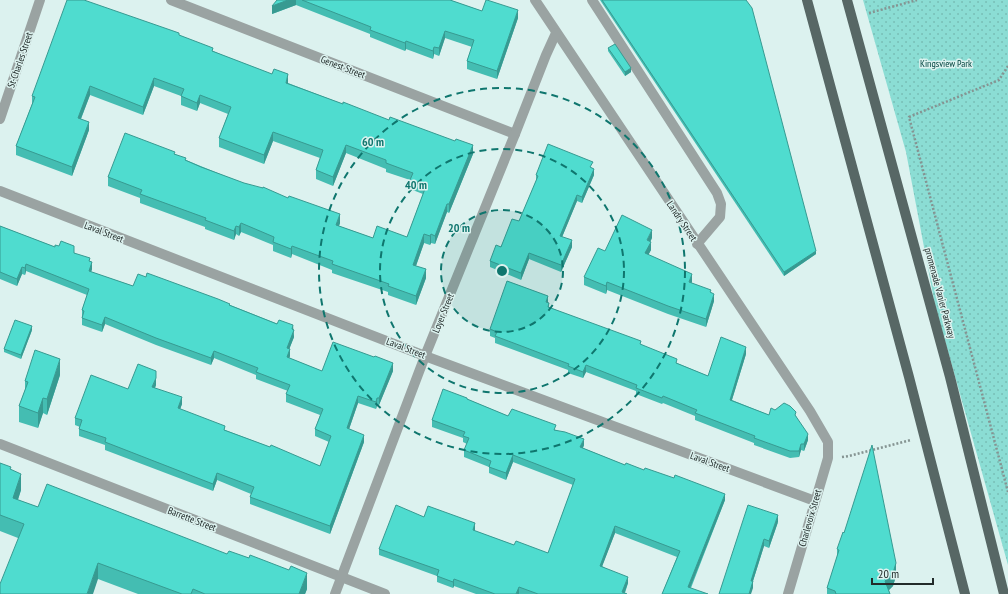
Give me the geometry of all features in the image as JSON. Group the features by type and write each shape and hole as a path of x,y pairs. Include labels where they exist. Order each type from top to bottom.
{"main road":[{"path":"807,0 925,437 965,594"},
{"name":"promenade Vanier Parkway","path":"847,0 950,377 1004,594"}],"street":[{"name":"St-Charles Street","path":"0,119 40,0"},
{"name":"Genest Street","path":"171,0 515,134"},
{"name":"Landry Street","path":"535,0 556,34 810,411 828,442"},
{"path":"592,0 717,193 721,204 720,217 697,244"},
{"name":"Loyer Street","path":"335,594 425,356 546,54 556,34"},
{"name":"Laval Street","path":"0,191 425,356 815,501"},
{"name":"Charlevoix Street","path":"788,594 828,458 828,442"},
{"name":"Barrette Street","path":"0,444 385,594"}],"path":[{"path":"869,13 917,0"},
{"path":"1008,66 999,80 909,117 1008,492"},
{"path":"828,458 849,456 925,437"}],"green space":[{"name":"Kingsview Park","path":"863,0 1008,0 1008,565 935,305 906,152"}],"building":[{"path":"67,0 84,0 179,33 179,35 213,48 212,51 272,74 274,69 288,74 286,83 343,104 343,102 389,120 390,117 455,141 456,139 473,145 449,204 447,204 435,236 431,234 430,236 424,234 413,265 426,269 416,296 388,286 389,284 332,264 333,261 292,246 291,249 273,242 274,237 241,223 239,227 236,226 234,231 205,220 206,218 140,194 142,190 108,177 125,133 175,152 174,154 186,158 185,160 201,167 244,183 263,187 288,198 289,196 340,214 336,225 373,238 377,226 407,237 426,186 410,180 413,173 386,163 386,160 346,145 333,177 316,170 323,150 273,132 264,155 219,138 231,107 200,95 197,103 181,96 184,89 154,78 143,107 90,86 78,118 89,122 72,167 16,146 35,97 32,96"},
{"path":"277,0 288,0 272,6"},
{"path":"302,0 450,0 482,11 487,0 518,10 497,71 467,61 474,40 445,31 439,48 434,47 433,51 406,41 405,43 370,30 371,27"},
{"path":"602,0 746,0 752,8 816,251 784,272"},
{"path":"615,44 631,68 625,72 608,48"},
{"path":"548,144 593,162 590,167 594,169 582,197 577,195 560,236 572,240 561,265 529,253 521,273 490,261 496,245 501,247 512,219 519,221 538,176 536,175"},
{"path":"622,215 652,230 647,240 651,242 645,253 692,274 689,282 711,290 710,292 714,294 706,319 607,282 606,286 584,277 598,248 605,251"},
{"path":"0,226 55,247 55,245 59,246 61,241 74,246 74,253 90,258 89,261 92,262 89,271 133,286 138,274 146,277 147,273 218,299 230,304 229,305 277,324 279,320 293,325 292,329 294,330 287,348 290,349 287,357 322,371 333,342 393,363 376,402 358,396 347,428 364,435 330,526 250,497 254,487 217,473 213,484 105,442 106,438 79,429 82,420 75,418 91,375 128,389 138,364 156,371 156,378 152,387 182,397 178,408 225,426 224,430 270,447 271,445 320,466 331,436 315,429 323,409 286,394 290,385 256,372 258,368 214,351 211,358 105,317 102,325 82,318 84,311 82,310 89,289 26,264 25,268 22,267 17,279 0,272"},
{"path":"507,281 548,296 546,302 549,303 548,307 641,341 640,344 677,359 676,363 708,376 721,337 746,347 730,400 769,415 771,408 775,410 784,403 790,406 796,412 795,415 808,434 804,444 801,444 799,451 790,451 754,438 755,436 695,413 697,410 663,396 662,398 636,388 637,385 586,365 583,372 568,366 569,364 495,336 497,332 490,329"},
{"path":"15,320 32,326 21,355 4,349"},
{"path":"35,350 60,359 47,399 43,398 38,413 19,406 28,382 25,381"},
{"path":"443,389 508,416 512,409 556,425 554,430 565,432 584,439 580,447 625,465 626,463 644,470 645,468 674,478 675,475 725,494 688,587 708,594 662,594 680,551 615,526 600,566 628,577 622,592 627,594 538,594 519,587 516,594 495,594 454,579 453,582 437,576 439,570 379,549 396,505 424,517 428,506 475,523 473,530 514,545 516,541 548,553 575,479 513,455 506,473 489,467 491,461 464,450 469,438 463,436 465,432 432,420"},
{"path":"872,445 896,563 893,573 885,581 890,594 836,594 835,591 827,588 839,550 837,549 843,532 844,533"},
{"path":"0,463 11,467 10,469 21,474 13,498 38,507 47,484 227,554 229,551 249,558 250,555 289,570 291,566 307,573 299,594 205,594 193,589 191,594 182,594 98,563 87,594 0,594 0,584 24,524 0,515"},
{"path":"748,505 778,515 769,541 764,539 751,581 753,581 749,594 719,594"}]}
